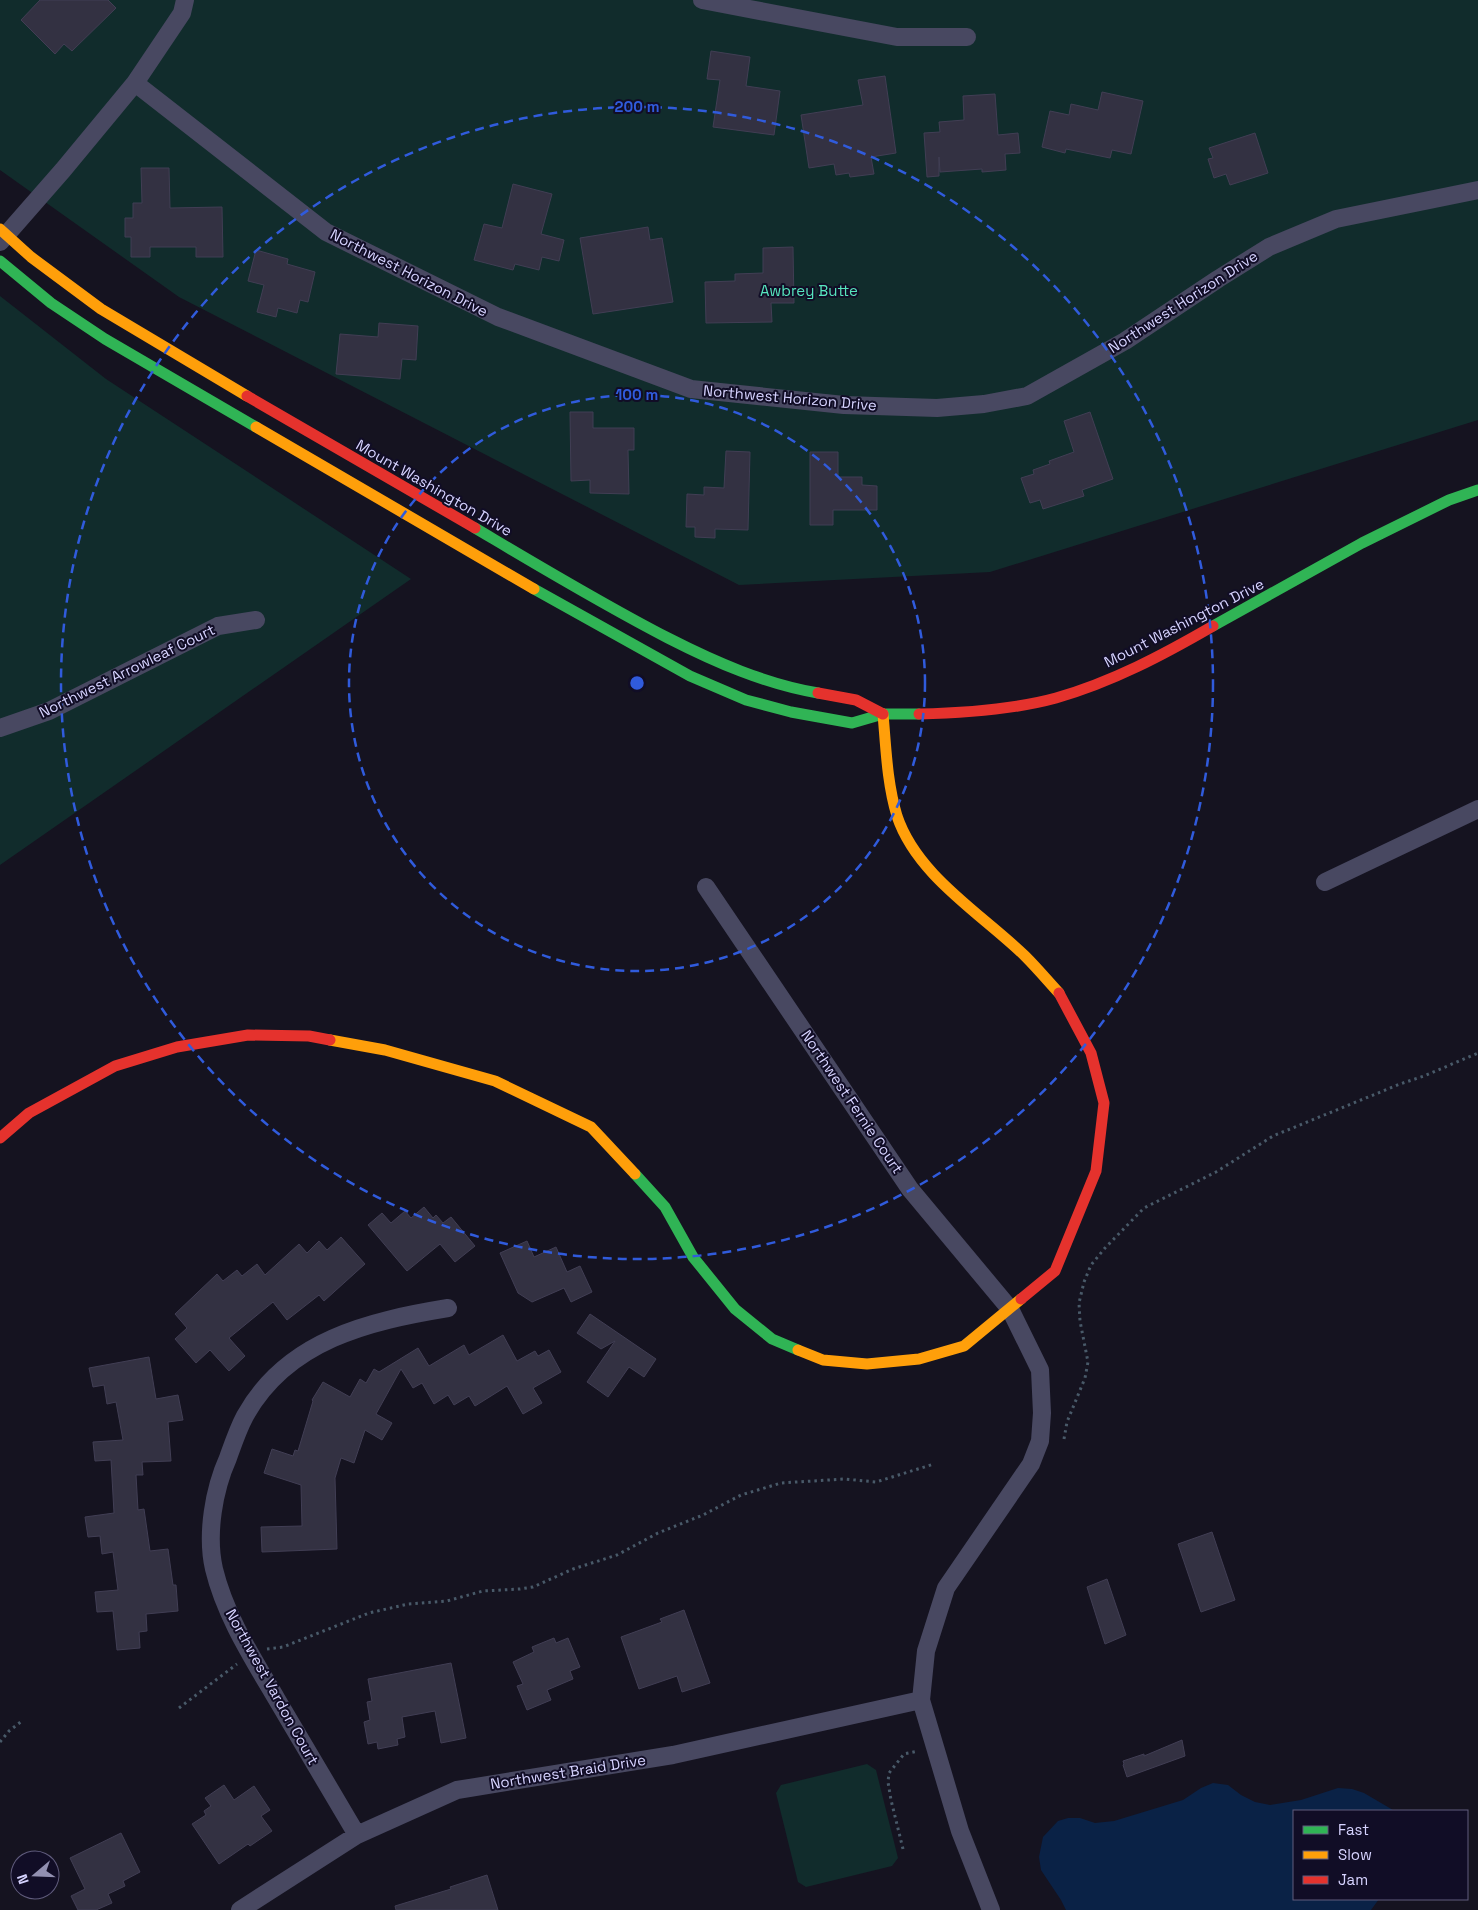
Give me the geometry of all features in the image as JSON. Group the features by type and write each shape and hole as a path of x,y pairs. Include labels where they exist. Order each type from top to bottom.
{"main road":[{"name":"Mount Washington Drive","path":"2,235 101,309 174,354 626,617 712,660 756,677 810,692 856,700 883,714"},
{"name":"Mount Washington Drive","path":"0,260 51,303 105,339 538,592 690,676 746,700 791,712 852,723 883,714 960,714 1017,706 1056,698 1102,682 1184,643 1362,543 1449,500 1478,490"},
{"path":"0,1138 29,1113 68,1090 115,1066 177,1047 248,1034 309,1036 385,1050 496,1081 591,1127 665,1206 693,1257 735,1309 772,1339 822,1360 866,1364 919,1359 964,1346 1055,1271 1096,1171 1104,1103 1091,1053 1062,996 1025,956 961,901 927,866 911,843 898,818 890,789 883,714"}],"street":[{"path":"2,235 63,170 134,83 182,13 185,0"},
{"path":"702,0 897,37 967,37"},
{"name":"Northwest Horizon Drive","path":"134,83 326,232 498,317 691,389 844,406 938,408 984,404 1026,396 1125,341 1269,247 1336,219 1478,190"},
{"name":"Northwest Arrowleaf Court","path":"0,728 49,711 218,626 256,620"},
{"path":"1325,882 1478,809"},
{"name":"Northwest Fernie Court","path":"706,887 910,1189 1010,1309 1040,1370 1042,1414 1040,1441 1030,1464 946,1588 926,1651 921,1700"},
{"name":"Northwest Vardon Court","path":"357,1834 249,1653 223,1600 213,1567 211,1528 219,1478 245,1416 268,1384 291,1362 311,1348 371,1323 448,1308"},
{"path":"921,1700 960,1830 991,1910"},
{"name":"Northwest Braid Drive","path":"240,1910 357,1834 457,1790 673,1755 921,1700"}],"path":[{"path":"1064,1439 1067,1422 1086,1378 1088,1362 1080,1321 1079,1303 1084,1282 1091,1265 1144,1208 1216,1172 1273,1136 1478,1053"},
{"path":"264,1649 283,1647 369,1613 408,1604 446,1601 483,1591 520,1590 533,1587 573,1569 617,1555 658,1533 703,1515 741,1495 782,1483 844,1479 876,1482 934,1464"},
{"path":"179,1708 242,1661"},
{"path":"0,1742 22,1721"},
{"path":"903,1849 891,1800 888,1782 889,1773 904,1754 923,1750"}],"green space":[{"name":"Awbrey Butte","path":"0,0 1478,0 1478,420 990,572 739,585 179,297 0,170"},
{"path":"0,296 106,379 411,579 0,865"},
{"path":"867,1764 876,1770 898,1858 892,1866 806,1887 798,1882 776,1793 781,1785"}],"water":[{"path":"1213,1783 1228,1785 1241,1795 1255,1802 1270,1805 1301,1800 1338,1788 1352,1789 1364,1793 1393,1810 1293,1810 1293,1900 1378,1900 1371,1910 1066,1910 1041,1870 1039,1857 1043,1837 1058,1821 1068,1818 1080,1818 1095,1823 1114,1821 1183,1800 1201,1788"}],"building":[{"path":"40,0 108,0 116,8 72,51 64,44 55,54 21,20"},
{"path":"711,51 750,57 746,86 780,91 774,135 713,127 720,80 707,79"},
{"path":"885,76 896,153 871,157 874,174 850,177 849,173 836,175 834,164 809,168 801,115 863,105 858,80"},
{"path":"1102,92 1143,101 1131,154 1112,150 1110,158 1066,149 1065,153 1042,147 1050,111 1069,115 1071,104 1098,110"},
{"path":"995,94 998,135 1018,133 1020,153 1005,154 1006,170 982,172 982,169 940,172 939,157 939,176 927,177 924,133 940,132 939,122 964,120 963,96"},
{"path":"1255,133 1268,173 1230,185 1226,174 1214,178 1208,159 1213,158 1209,148"},
{"path":"141,168 169,168 170,208 222,207 223,257 196,257 196,247 150,247 150,257 131,257 131,237 125,237 125,218 133,218 133,203 142,203"},
{"path":"513,184 552,194 541,234 564,240 559,261 542,257 539,270 515,264 513,270 474,260 484,224 502,228"},
{"path":"648,227 650,240 662,238 673,302 593,314 580,238"},
{"path":"793,247 794,303 771,303 772,322 706,323 705,282 735,281 735,274 763,273 763,248"},
{"path":"256,250 288,259 287,264 315,272 308,302 300,300 297,313 278,308 276,317 257,312 264,285 248,281"},
{"path":"379,323 418,326 416,360 402,359 400,379 336,374 340,334 378,337"},
{"path":"570,412 593,412 593,428 634,428 634,450 628,450 629,494 590,493 590,480 571,481"},
{"path":"1090,412 1113,479 1082,490 1084,496 1043,509 1040,500 1030,503 1021,478 1034,474 1033,470 1050,464 1049,461 1074,452 1064,421"},
{"path":"726,451 750,452 748,530 715,529 715,538 695,537 695,527 686,527 687,494 704,495 704,487 724,488"},
{"path":"810,452 838,452 838,477 862,477 862,485 877,486 877,510 833,510 833,525 810,525"},
{"path":"424,1207 433,1218 436,1215 443,1223 451,1217 475,1246 455,1262 440,1244 407,1271 368,1225 382,1213 391,1223 405,1211 411,1218"},
{"path":"341,1237 365,1264 324,1301 319,1295 287,1320 273,1302 229,1338 245,1356 229,1371 210,1350 196,1363 175,1339 187,1328 175,1314 217,1274 223,1281 237,1270 242,1276 257,1264 265,1275 299,1244 307,1253 319,1241 327,1250"},
{"path":"527,1241 534,1257 556,1247 567,1272 580,1266 592,1292 571,1302 564,1288 532,1302 518,1293 500,1253"},
{"path":"590,1314 656,1359 644,1377 629,1367 608,1397 587,1382 615,1341 601,1349 577,1333"},
{"path":"503,1335 517,1361 535,1351 538,1356 549,1350 561,1372 533,1388 542,1403 523,1414 507,1386 475,1406 469,1396 454,1405 448,1395 434,1404 422,1383 413,1388 401,1369 376,1414 392,1423 382,1440 365,1430 354,1463 341,1458 335,1478 337,1549 262,1552 261,1527 302,1526 301,1485 264,1473 272,1449 293,1456 295,1450 298,1451 312,1400 323,1382 350,1397 360,1379 366,1383 374,1369 379,1372 418,1348 429,1366 464,1345 469,1355"},
{"path":"149,1357 156,1399 178,1395 183,1420 168,1422 171,1461 142,1462 143,1475 136,1475 138,1510 144,1509 150,1551 168,1549 173,1585 176,1585 178,1611 146,1614 147,1631 139,1632 140,1648 117,1650 113,1611 97,1612 95,1592 118,1590 113,1552 102,1554 100,1536 88,1537 85,1517 114,1513 111,1460 95,1461 93,1442 123,1440 116,1402 107,1404 104,1385 93,1387 89,1368"},
{"path":"1212,1532 1235,1600 1201,1612 1178,1544"},
{"path":"1107,1579 1126,1635 1105,1644 1087,1587"},
{"path":"684,1610 710,1683 682,1692 677,1676 639,1689 621,1637 662,1622 660,1619"},
{"path":"554,1638 556,1643 568,1638 580,1667 570,1671 573,1679 547,1690 551,1700 527,1710 517,1686 523,1684 513,1662 534,1652 532,1647"},
{"path":"451,1663 466,1738 441,1743 435,1711 402,1717 405,1737 397,1739 398,1745 378,1749 377,1742 368,1744 364,1722 370,1720 367,1702 372,1701 368,1679"},
{"path":"1182,1740 1185,1756 1127,1777 1123,1761 1144,1754 1144,1756"},
{"path":"224,1785 234,1800 254,1786 270,1810 261,1816 272,1831 250,1846 248,1844 219,1864 192,1824 206,1815 204,1811 211,1806 205,1798"},
{"path":"121,1833 140,1872 123,1881 125,1886 108,1894 112,1903 96,1910 78,1910 71,1896 85,1889 70,1858"},
{"path":"487,1875 498,1910 396,1910 395,1906 451,1889 450,1887"}],"traffic: fast":[{"path":"0,261 51,303 105,339 256,427"},
{"path":"1213,626 1362,543 1449,500 1478,490"},
{"path":"475,528 595,598 686,647 722,664 760,678 818,693"},
{"path":"534,589 690,676 746,700 791,712 852,723 883,714 919,714"},
{"path":"635,1174 665,1207 693,1257 735,1309 772,1339 798,1350"}],"traffic: slow":[{"path":"0,229 31,257 101,309 247,396"},
{"path":"256,427 534,589"},
{"path":"883,714 891,791 897,816 906,838 935,876 1025,956 1059,993"},
{"path":"330,1040 385,1050 495,1081 591,1127 635,1174"},
{"path":"798,1350 823,1360 867,1364 919,1359 964,1346 1021,1299"}],"traffic: jam":[{"path":"247,396 475,528"},
{"path":"919,714 988,710 1039,702 1077,692 1137,667 1213,626"},
{"path":"818,693 856,700 883,714"},
{"path":"1021,1299 1055,1271 1096,1171 1104,1103 1091,1053 1059,993"},
{"path":"0,1138 29,1113 115,1066 177,1047 248,1035 309,1036 330,1040"}]}
